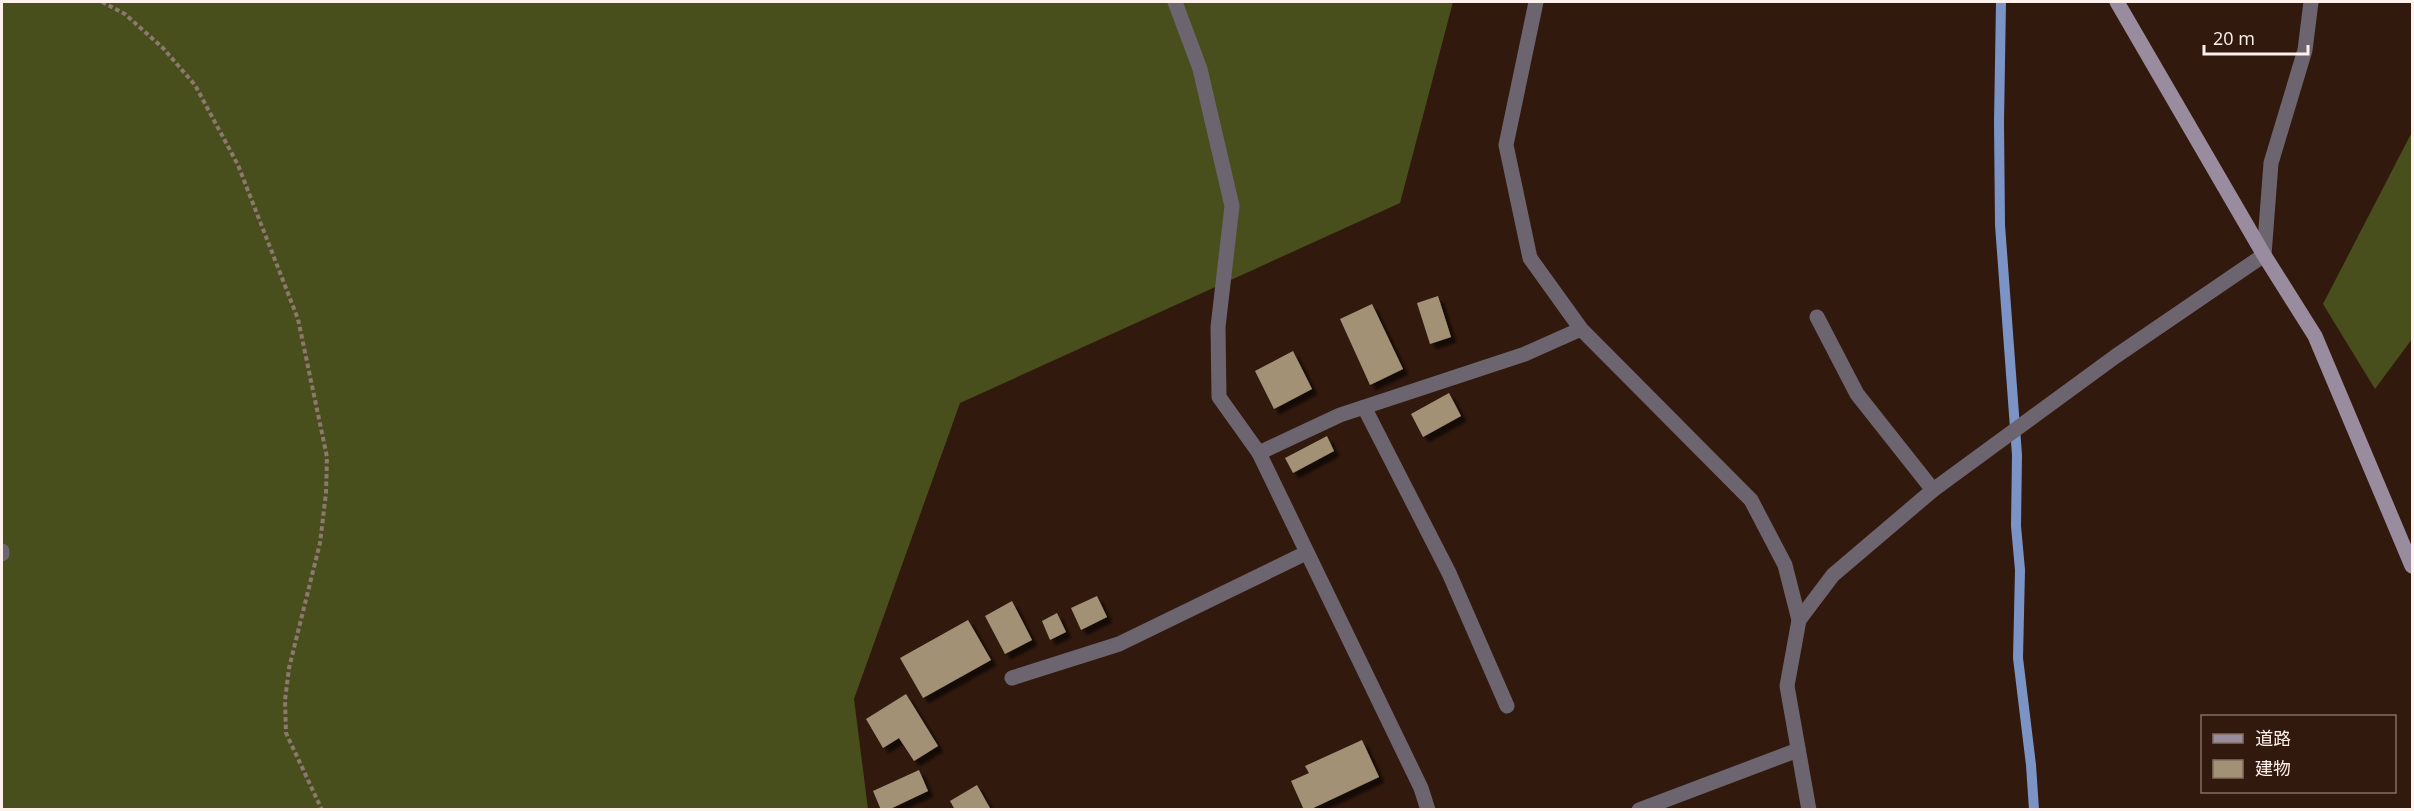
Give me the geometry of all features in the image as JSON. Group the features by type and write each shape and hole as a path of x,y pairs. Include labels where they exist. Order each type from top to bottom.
{"street":[{"path":"1175,2 1200,69 1232,206 1218,327 1219,397 1259,453 1421,788 1428,810"},
{"path":"1536,2 1506,145 1530,258 1581,329 1751,501 1785,565 1799,620 1787,686 1809,810"},
{"path":"2117,2 2264,255 2315,336 2412,566"},
{"path":"2264,255 2271,163 2305,50 2312,2"},
{"path":"1799,620 1833,575 1933,490 2116,356 2264,255"},
{"path":"1817,317 1857,394 1933,490"},
{"path":"1259,453 1340,415 1525,354 1581,329"},
{"path":"1364,407 1449,573 1507,706"},
{"path":"1012,678 1119,644 1306,553"},
{"path":"1639,810 1798,750"}],"path":[{"path":"102,2 125,14 162,48 195,85 238,165 298,319 327,458 326,493 320,543 290,668 285,700 286,733 322,810"}],"green space":[{"path":"2,2 1453,2 1400,203 960,403 854,699 868,809 2,810"},
{"path":"2412,132 2412,339 2375,389 2323,304"}],"building":[{"path":"1438,296 1451,337 1430,344 1417,303"},
{"path":"1372,304 1403,369 1370,385 1340,319"},
{"path":"1293,351 1312,389 1274,409 1255,371"},
{"path":"1449,393 1461,416 1423,437 1411,414"},
{"path":"1327,436 1334,451 1293,473 1285,458"},
{"path":"1097,596 1107,617 1081,630 1071,608"},
{"path":"1012,601 1032,640 1005,654 985,616"},
{"path":"1057,613 1066,632 1050,640 1042,621"},
{"path":"968,620 991,660 923,698 900,658"},
{"path":"906,694 938,746 914,761 899,738 883,748 866,719"},
{"path":"1362,740 1379,777 1309,810 1304,810 1291,781 1309,773 1305,766"},
{"path":"919,770 928,791 888,810 881,810 873,791"},
{"path":"977,785 991,810 955,810 950,801"}],"waterway":[{"path":"2001,2 2000,225 2017,455 2016,526 2020,570 2018,658 2034,810"}]}
